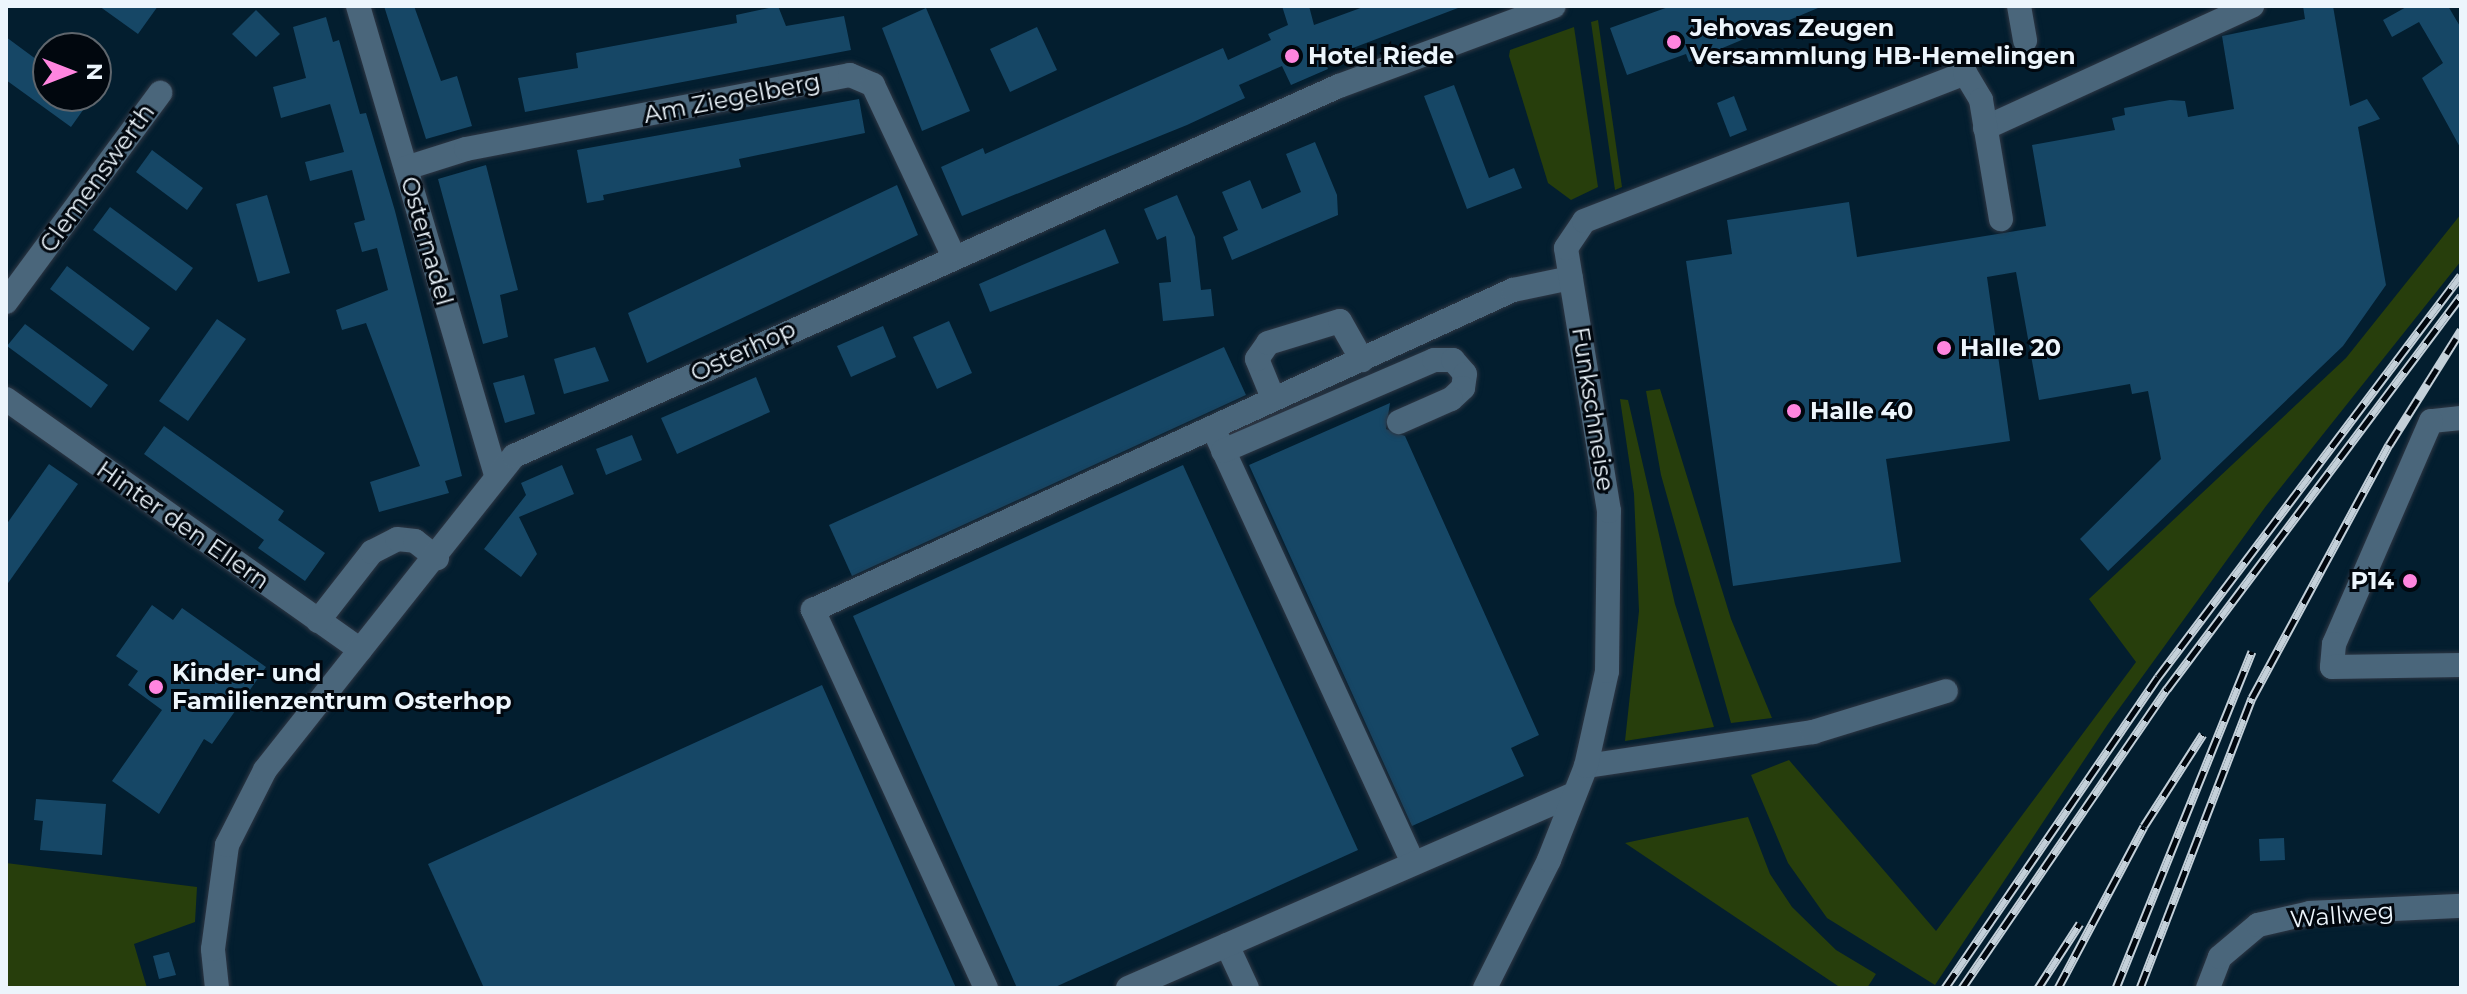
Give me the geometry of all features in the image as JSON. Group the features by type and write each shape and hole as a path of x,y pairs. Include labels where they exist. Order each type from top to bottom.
{"street":[{"name":"Osternadel","path":"358,6 496,475"},
{"name":"Osterhop","path":"217,988 213,949 227,845 265,770 483,503 496,475 514,456 953,255 1339,86 1554,6"},
{"path":"2019,6 2025,40"},
{"path":"2001,219 1985,128 2252,6"},
{"name":"Funkschneise","path":"1485,988 1586,766 1607,671 1612,587 1609,511 1566,248 1584,221 1965,73 1981,100 1985,128"},
{"name":"Am Ziegelberg","path":"406,168 466,149 850,75 873,85 953,255"},
{"name":"Clemenswerth","path":"6,302 160,93"},
{"path":"1218,440 1266,408 1273,398 1513,290 1571,278"},
{"path":"1273,398 1257,359 1268,343 1340,321 1362,360"},
{"path":"986,988 813,610 1218,440 1434,360 1453,360 1465,374 1463,388 1451,399 1399,422"},
{"name":"Hinter den Ellern","path":"6,399 360,650"},
{"path":"2452,418 2431,421 2334,644 2332,667 2461,665"},
{"path":"1218,440 1412,861"},
{"path":"318,621 372,552 397,539 415,541 437,558"},
{"path":"1586,766 1813,732 1946,691"},
{"path":"1128,988 1412,861 1575,794"},
{"name":"Wallweg","path":"2208,988 2220,957 2258,925 2310,913 2461,906"},
{"path":"1227,945 1247,988"}],"green space":[{"path":"1598,20 1622,187 1615,190 1591,22"},
{"path":"1574,27 1598,187 1571,200 1548,183 1509,56 1510,50"},
{"path":"2461,214 2461,261 2266,506 2108,724 1935,985 1827,918 1788,863 1751,775 1789,760 1936,931 2136,662 2089,599 2346,358"},
{"path":"1660,389 1731,619 1772,718 1731,723 1661,475 1646,391"},
{"path":"1620,399 1628,400 1675,604 1714,727 1625,741 1639,611 1634,494"},
{"path":"1748,817 1770,874 1792,907 1836,950 1876,974 1867,988 1841,988 1625,843"},
{"path":"6,863 197,887 195,922 134,944 147,988 6,988"}],"building":[{"path":"99,6 158,6 138,34"},
{"path":"384,6 414,6 441,81 457,76 472,126 426,139"},
{"path":"778,6 786,26 844,16 851,50 525,112 518,78 578,68 576,53 737,23 736,15"},
{"path":"1282,6 1309,6 1314,25 1366,6 1458,8 1324,59 1328,69 1291,85 1282,66 1239,85 1245,98 1187,125 962,216 941,167 983,148 985,154 1223,48 1228,60 1271,40 1268,34 1288,25"},
{"name":"Jehovas Zeugen Versammlung HB-Hemelingen","path":"1671,6 1818,8 1689,62 1686,54 1627,75 1610,28"},
{"path":"2303,6 2333,6 2350,106 2367,99 2380,119 2358,127 2386,285 2343,346 2108,571 2080,539 2161,459 2148,391 2132,394 2130,384 2039,400 2016,272 1987,277 2010,441 1886,459 1901,562 1733,586 1686,261 1732,254 1727,220 1849,202 1857,257 2046,226 2032,145 2115,130 2112,118 2125,115 2124,108 2170,100 2185,101 2188,117 2234,109 2222,36 2305,19"},
{"path":"2408,6 2448,6 2461,28 2461,149 2422,78 2443,63 2419,22 2392,37 2383,20"},
{"path":"926,8 970,111 922,131 882,28"},
{"path":"256,10 280,34 256,57 232,34"},
{"path":"326,17 333,42 339,40 360,114 366,113 395,211 462,476 445,481 449,493 379,512 370,482 420,466 366,323 342,330 336,310 388,290 377,248 362,252 354,223 365,220 352,170 310,181 305,162 344,152 330,104 281,118 273,87 306,78 293,27"},
{"path":"1037,27 1057,70 1010,92 990,49"},
{"path":"6,37 32,56 32,99 6,80"},
{"path":"1454,85 1489,178 1514,168 1522,188 1467,209 1424,96"},
{"path":"1734,96 1747,130 1730,137 1717,103"},
{"path":"859,99 865,133 739,159 741,167 603,195 604,200 587,203 577,150"},
{"path":"50,112 82,112 71,127"},
{"path":"1315,142 1337,195 1338,215 1232,260 1223,237 1238,230 1222,192 1250,180 1262,209 1301,192 1286,154"},
{"path":"152,150 203,188 187,210 136,172"},
{"path":"486,165 518,290 500,295 508,337 483,344 438,179"},
{"path":"897,185 918,235 647,363 628,313"},
{"path":"267,195 290,273 258,282 236,204"},
{"path":"1177,195 1195,237 1201,290 1211,289 1214,316 1163,321 1159,283 1171,282 1166,236 1157,240 1144,209"},
{"path":"110,207 193,268 176,291 93,230"},
{"path":"1105,229 1119,263 990,312 979,284"},
{"path":"67,266 150,328 133,351 50,289"},
{"path":"217,319 246,339 188,421 159,401"},
{"path":"949,321 972,373 937,389 913,337"},
{"path":"25,324 108,385 91,408 7,346"},
{"path":"883,326 896,357 851,377 837,346"},
{"path":"595,347 609,381 564,394 554,359"},
{"path":"1224,347 1246,395 852,576 829,525"},
{"path":"524,375 535,414 505,423 493,383"},
{"path":"756,377 770,412 677,454 661,418"},
{"path":"1390,403 1386,429 1405,436 1539,735 1511,748 1524,776 1412,826 1249,465"},
{"path":"164,426 284,511 278,520 325,553 305,581 258,548 264,540 144,454"},
{"path":"632,435 642,460 606,475 596,449"},
{"path":"49,464 78,484 6,586 6,525"},
{"path":"562,465 574,494 519,517 537,554 521,577 484,549 526,495 521,483"},
{"path":"1183,465 1358,850 1053,988 1017,988 853,616"},
{"path":"152,605 173,620 182,608 266,667 212,744 204,739 159,814 112,781 162,710 128,685 138,671 116,656"},
{"path":"822,685 956,988 484,988 428,864"},
{"path":"36,799 106,804 102,855 40,850 43,821 34,820"},
{"path":"2284,838 2285,860 2260,861 2259,839"},
{"path":"169,952 176,975 159,979 153,956"}],"railway":[{"path":"1945,988 2158,677 2461,275"},
{"path":"1962,988 2167,689 2461,296"},
{"path":"2140,988 2252,698 2389,445 2461,330"},
{"path":"2116,988 2252,651"},
{"path":"2058,988 2144,826 2203,734"},
{"path":"2038,988 2080,923"}],"place":[{"name":"Jehovas Zeugen Versammlung HB-Hemelingen","path":"1674,42"},
{"name":"Hotel Riede","path":"1292,56"},
{"name":"Halle 20","path":"1944,348"},
{"name":"Halle 40","path":"1794,411"},
{"name":"P14","path":"2410,581"},
{"name":"Kinder- und Familienzentrum Osterhop","path":"156,687"}]}
